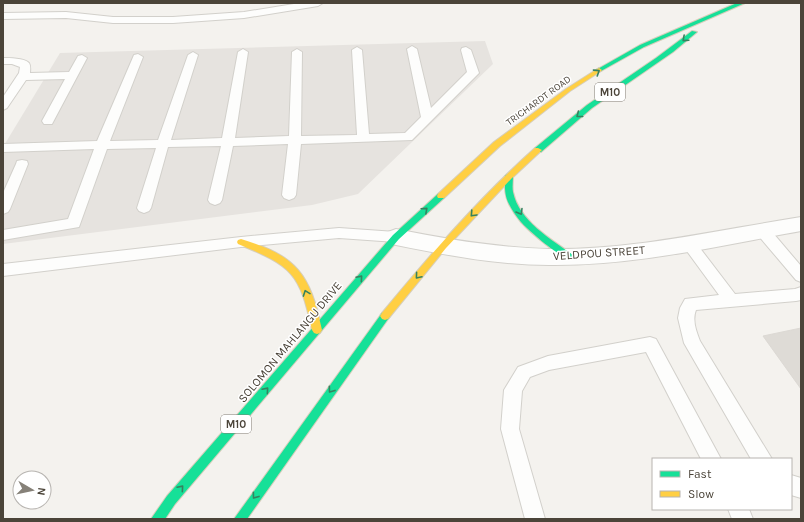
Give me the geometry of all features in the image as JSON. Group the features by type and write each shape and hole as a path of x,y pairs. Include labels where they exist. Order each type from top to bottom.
{"main road":[{"name":"TRICHARDT ROAD","path":"396,237 497,144 568,90 610,63 642,46 742,3"},
{"name":"TRICHARDT ROAD","path":"443,246 509,176 567,124 596,102 675,48 715,15"},
{"path":"509,176 509,192 521,215 534,230 570,257"},
{"name":"SOLOMON MAHLANGU DRIVE","path":"157,519 171,500 317,330 337,304 396,237"},
{"path":"241,242 288,264 300,276 313,310 317,330"},
{"name":"M10","path":"240,519 393,305 443,246"}],"street":[{"name":"VELDPOU STREET","path":"396,237 494,254 570,257 623,253 801,224"}],"lane":[{"path":"3,16 66,14 113,20 172,20 244,15 318,3"},
{"path":"412,49 427,118"},
{"path":"357,50 363,138"},
{"path":"3,148 408,137 473,73 466,50"},
{"path":"215,200 228,142 244,52"},
{"path":"289,195 295,140 297,52"},
{"path":"144,208 163,144 193,55"},
{"path":"3,235 74,223 102,145 138,57"},
{"path":"48,121 82,58"},
{"path":"3,61 13,61 25,65 25,73 23,77 3,106"},
{"path":"23,77 73,75"},
{"path":"3,209 22,164"},
{"path":"762,230 801,276"},
{"path":"3,270 241,242 339,233 396,237"},
{"path":"688,243 731,300"},
{"path":"761,458 702,362 692,343 687,327 686,312 691,304 796,295 801,293"},
{"path":"535,519 510,429 513,390 524,372 548,363 650,344 710,458"},
{"path":"738,510 743,519"}],"shaded area":[{"path":"485,41 493,64 358,194 312,205 3,244 3,147 60,53"}],"building":[{"path":"801,328 801,389 763,336"}],"traffic: fast":[{"path":"599,70 642,46 742,3"},
{"path":"538,150 589,107 694,32"},
{"path":"509,176 509,192 512,202 518,212 542,237 570,257"},
{"path":"157,519 171,500 396,237 441,196"},
{"path":"240,519 385,316"}],"traffic: slow":[{"path":"441,196 497,144 568,90 599,70"},
{"path":"385,316 443,246 509,176 538,150"},
{"path":"241,242 275,256 296,272 303,282 308,294 317,330"}]}
